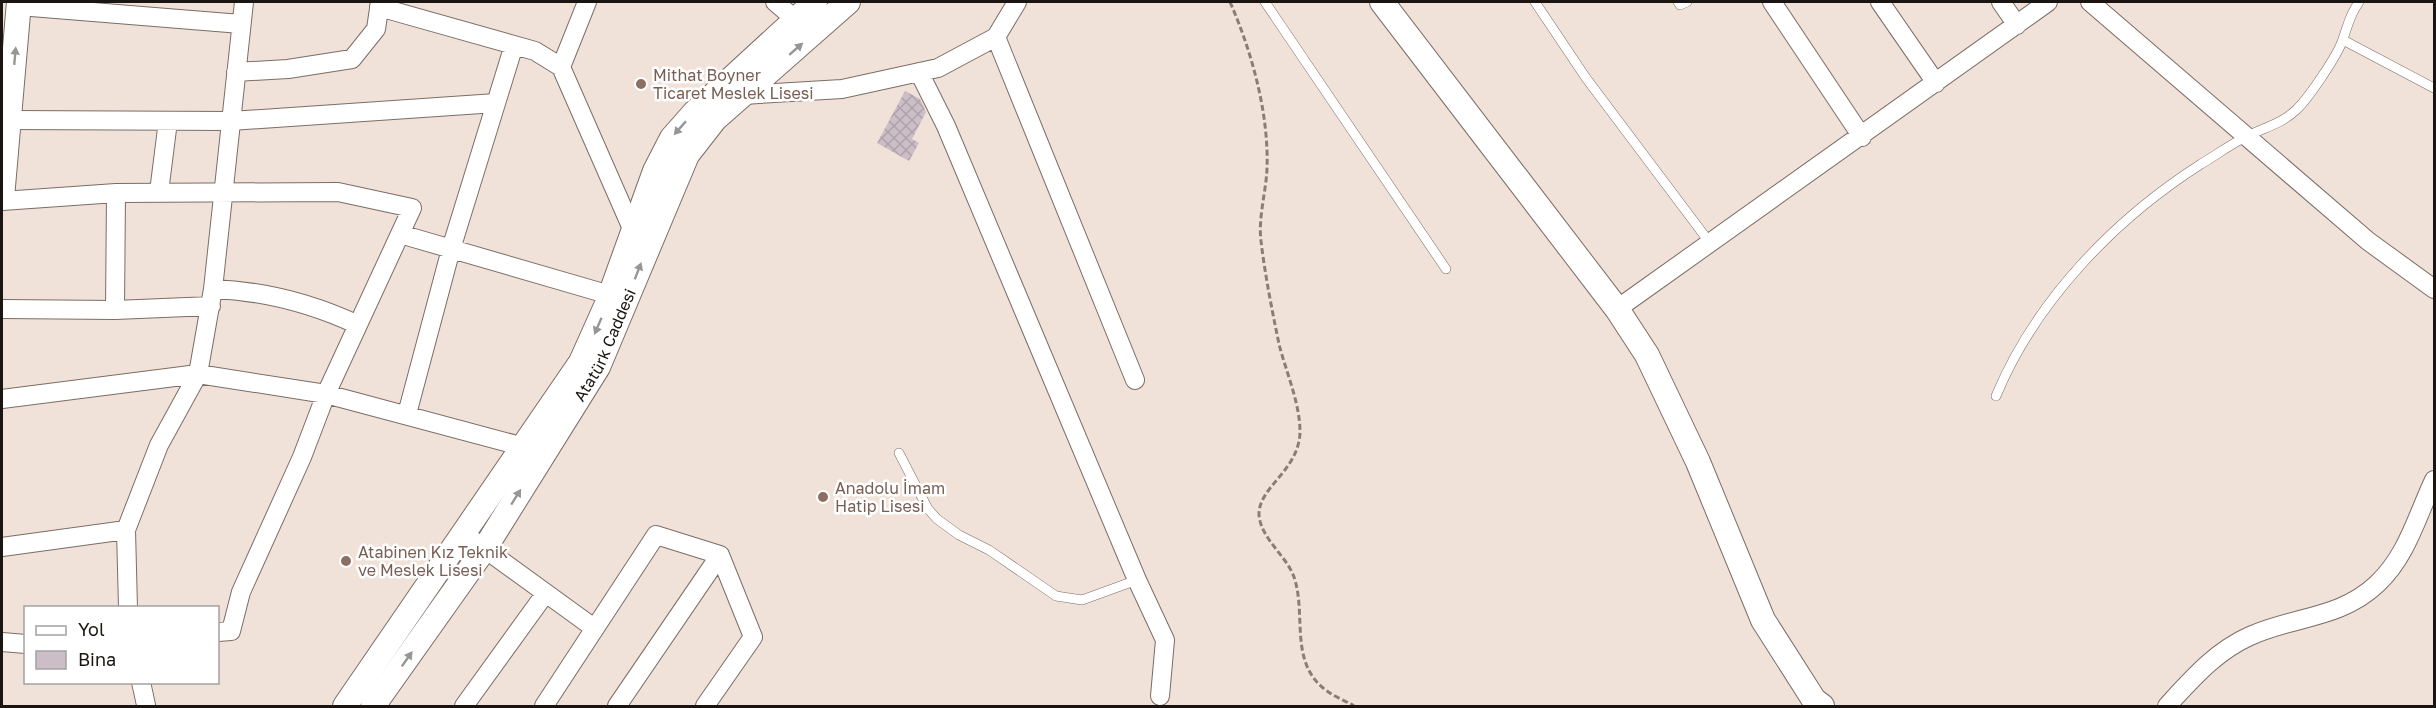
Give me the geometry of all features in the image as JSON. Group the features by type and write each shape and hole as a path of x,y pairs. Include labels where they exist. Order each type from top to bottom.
{"main road":[{"name":"Atatürk Caddesi","path":"364,704 463,534 581,362 610,296 663,153 681,126 815,2"},
{"name":"Atatürk Caddesi","path":"364,704 485,548 606,352 687,155 715,119 848,2"},
{"path":"1382,2 1617,309 1647,355 1698,462 1763,620 1814,700 1822,706"},
{"path":"2,199 19,4"}],"street":[{"path":"128,606 126,530 159,445 198,374 212,298 244,2"},
{"path":"561,67 587,2"},
{"path":"775,2 796,20"},
{"path":"743,95 842,89 938,68 996,37 1017,2"},
{"path":"1772,2 1862,137"},
{"path":"1880,2 1936,83"},
{"path":"2001,2 2017,25"},
{"path":"1617,309 1862,137 2048,2"},
{"path":"2090,2 2368,242 2434,289"},
{"path":"19,4 241,24"},
{"path":"236,72 288,69 352,58 376,28 380,4 535,51 561,67 633,231"},
{"path":"996,37 1135,380"},
{"path":"407,414 451,249 514,45"},
{"path":"919,72 951,137 1137,580 1165,640 1160,696"},
{"path":"9,120 231,121 496,103"},
{"path":"159,192 168,121"},
{"path":"2,199 159,192 338,192 412,208 326,394 302,457 241,592 231,631 219,632"},
{"path":"115,310 116,193"},
{"path":"400,234 610,296"},
{"path":"2,309 115,310 212,298 281,297 333,313 358,325"},
{"path":"2,399 198,374 326,394 524,447"},
{"path":"2167,706 2206,664 2238,642 2264,630 2328,614 2362,597 2388,572 2408,542 2434,480"},
{"path":"2,547 126,530"},
{"path":"463,534 594,628"},
{"path":"544,706 656,535 720,555"},
{"path":"617,706 720,555"},
{"path":"705,706 753,637 720,555"},
{"path":"464,706 545,594"},
{"path":"2,642 24,644"},
{"path":"141,684 146,705"}],"lane":[{"path":"1265,2 1446,269"},
{"path":"1535,2 1586,78 1710,243"},
{"path":"1678,2 1680,5 1686,2"},
{"path":"1996,396 2029,331 2108,238 2167,186 2245,137 2274,126 2296,110 2343,40 2348,21 2359,2"},
{"path":"2343,40 2434,88"},
{"path":"899,453 928,509 937,519 959,535 990,550 1056,596 1082,600 1137,580"}],"path":[{"path":"1230,2 1243,35 1259,98 1267,168 1261,238 1279,343 1299,422 1296,453 1284,474 1264,497 1260,509 1260,523 1266,536 1288,564 1294,578 1298,592 1300,647 1310,672 1327,691 1354,706"}],"building":[{"path":"905,91 920,99 926,112 912,139 919,143 909,161 877,143"}],"place":[{"name":"Mithat Boyner Ticaret Meslek Lisesi","path":"641,84"},
{"name":"Anadolu İmam Hatip Lisesi","path":"823,497"},
{"name":"Atabinen Kız Teknik ve Meslek Lisesi","path":"346,561"}]}
